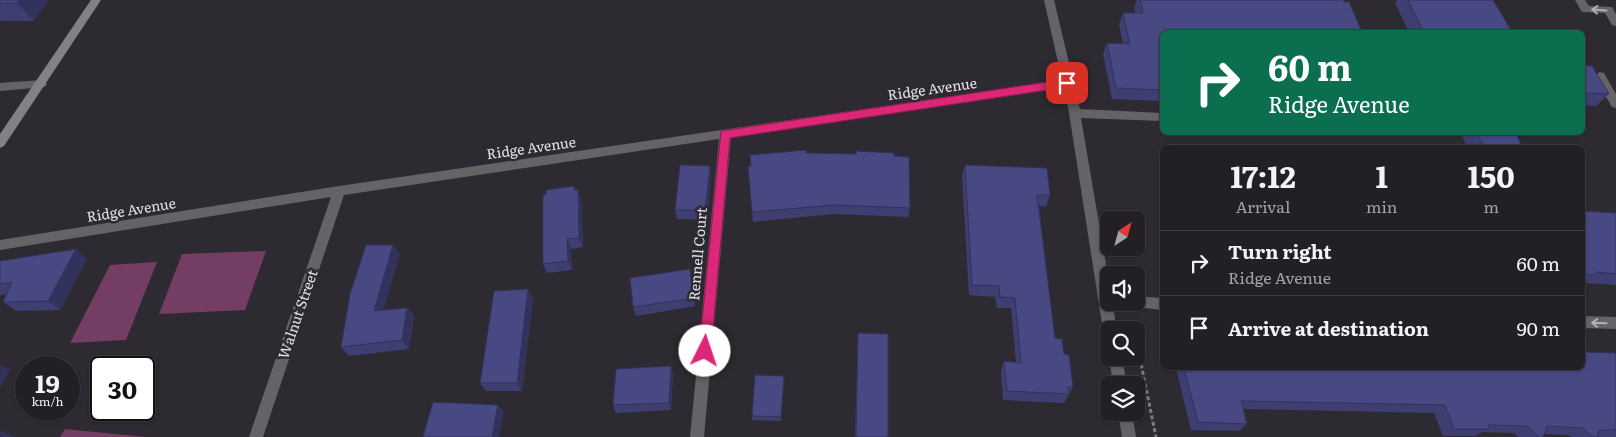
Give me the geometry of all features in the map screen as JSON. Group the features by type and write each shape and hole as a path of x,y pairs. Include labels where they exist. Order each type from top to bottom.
{"street":[{"path":"0,143 96,0"},
{"path":"1049,0 1075,113 1101,266"},
{"path":"1580,0 1586,9 1608,10 1616,22"},
{"path":"1600,76 1616,104"},
{"name":"Ridge Avenue","path":"0,245 339,191 1067,83"},
{"path":"0,87 41,84"},
{"path":"1075,113 1160,117"},
{"name":"Rennell Court","path":"697,437 725,134"},
{"name":"Walnut Street","path":"256,437 339,191"},
{"path":"1145,303 1160,304"},
{"path":"1585,322 1616,324"},
{"path":"1126,421 1129,437"}],"path":[{"path":"1142,366 1156,437"}],"shaded area":[{"path":"266,251 245,310 159,314 182,254"},
{"path":"157,262 126,340 70,343 110,265"},
{"path":"65,429 146,437 60,437"}],"building":[{"path":"0,0 19,0 17,3 0,3"},
{"path":"1140,0 1344,0 1344,2 1349,2 1361,30 1160,30 1160,90 1116,88 1107,43 1130,44 1123,13 1143,13"},
{"path":"1408,0 1493,0 1511,30 1423,30"},
{"path":"1585,66 1592,66 1609,94 1585,93"},
{"path":"1478,135 1516,135 1522,145 1483,145"},
{"path":"806,150 806,153 856,154 856,151 894,153 894,156 909,157 910,208 835,205 752,212 748,166 751,166 750,155"},
{"path":"680,165 710,166 705,210 675,210"},
{"path":"965,165 1047,168 1050,195 1037,195 1055,338 1062,339 1064,354 1069,355 1073,387 1068,387 1069,394 1007,391 1004,361 1021,363 1015,298 1000,297 999,286 972,285"},
{"path":"574,186 574,190 578,190 579,238 567,239 568,261 543,264 543,195 546,194 546,190"},
{"path":"1585,211 1616,213 1616,274 1596,272 1597,275 1585,274"},
{"path":"366,245 393,245 374,311 407,308 402,340 341,347 350,294"},
{"path":"76,249 48,301 3,302 12,282 0,284 0,261"},
{"path":"690,269 693,298 633,307 630,278"},
{"path":"528,289 517,383 480,383 494,291"},
{"path":"858,333 888,334 888,437 856,437"},
{"path":"1585,352 1616,353 1616,430 1599,430 1597,437 1593,437 1583,428 1547,426 1543,437 1539,437 1527,426 1489,425 1488,429 1454,429 1445,405 1241,401 1247,424 1198,422 1185,370 1585,370"},
{"path":"671,366 669,403 613,405 616,369"},
{"path":"755,375 784,376 781,417 752,416"},
{"path":"433,402 498,405 492,437 423,437"}],"route":[{"path":"705,351 725,134 1067,83"}]}
